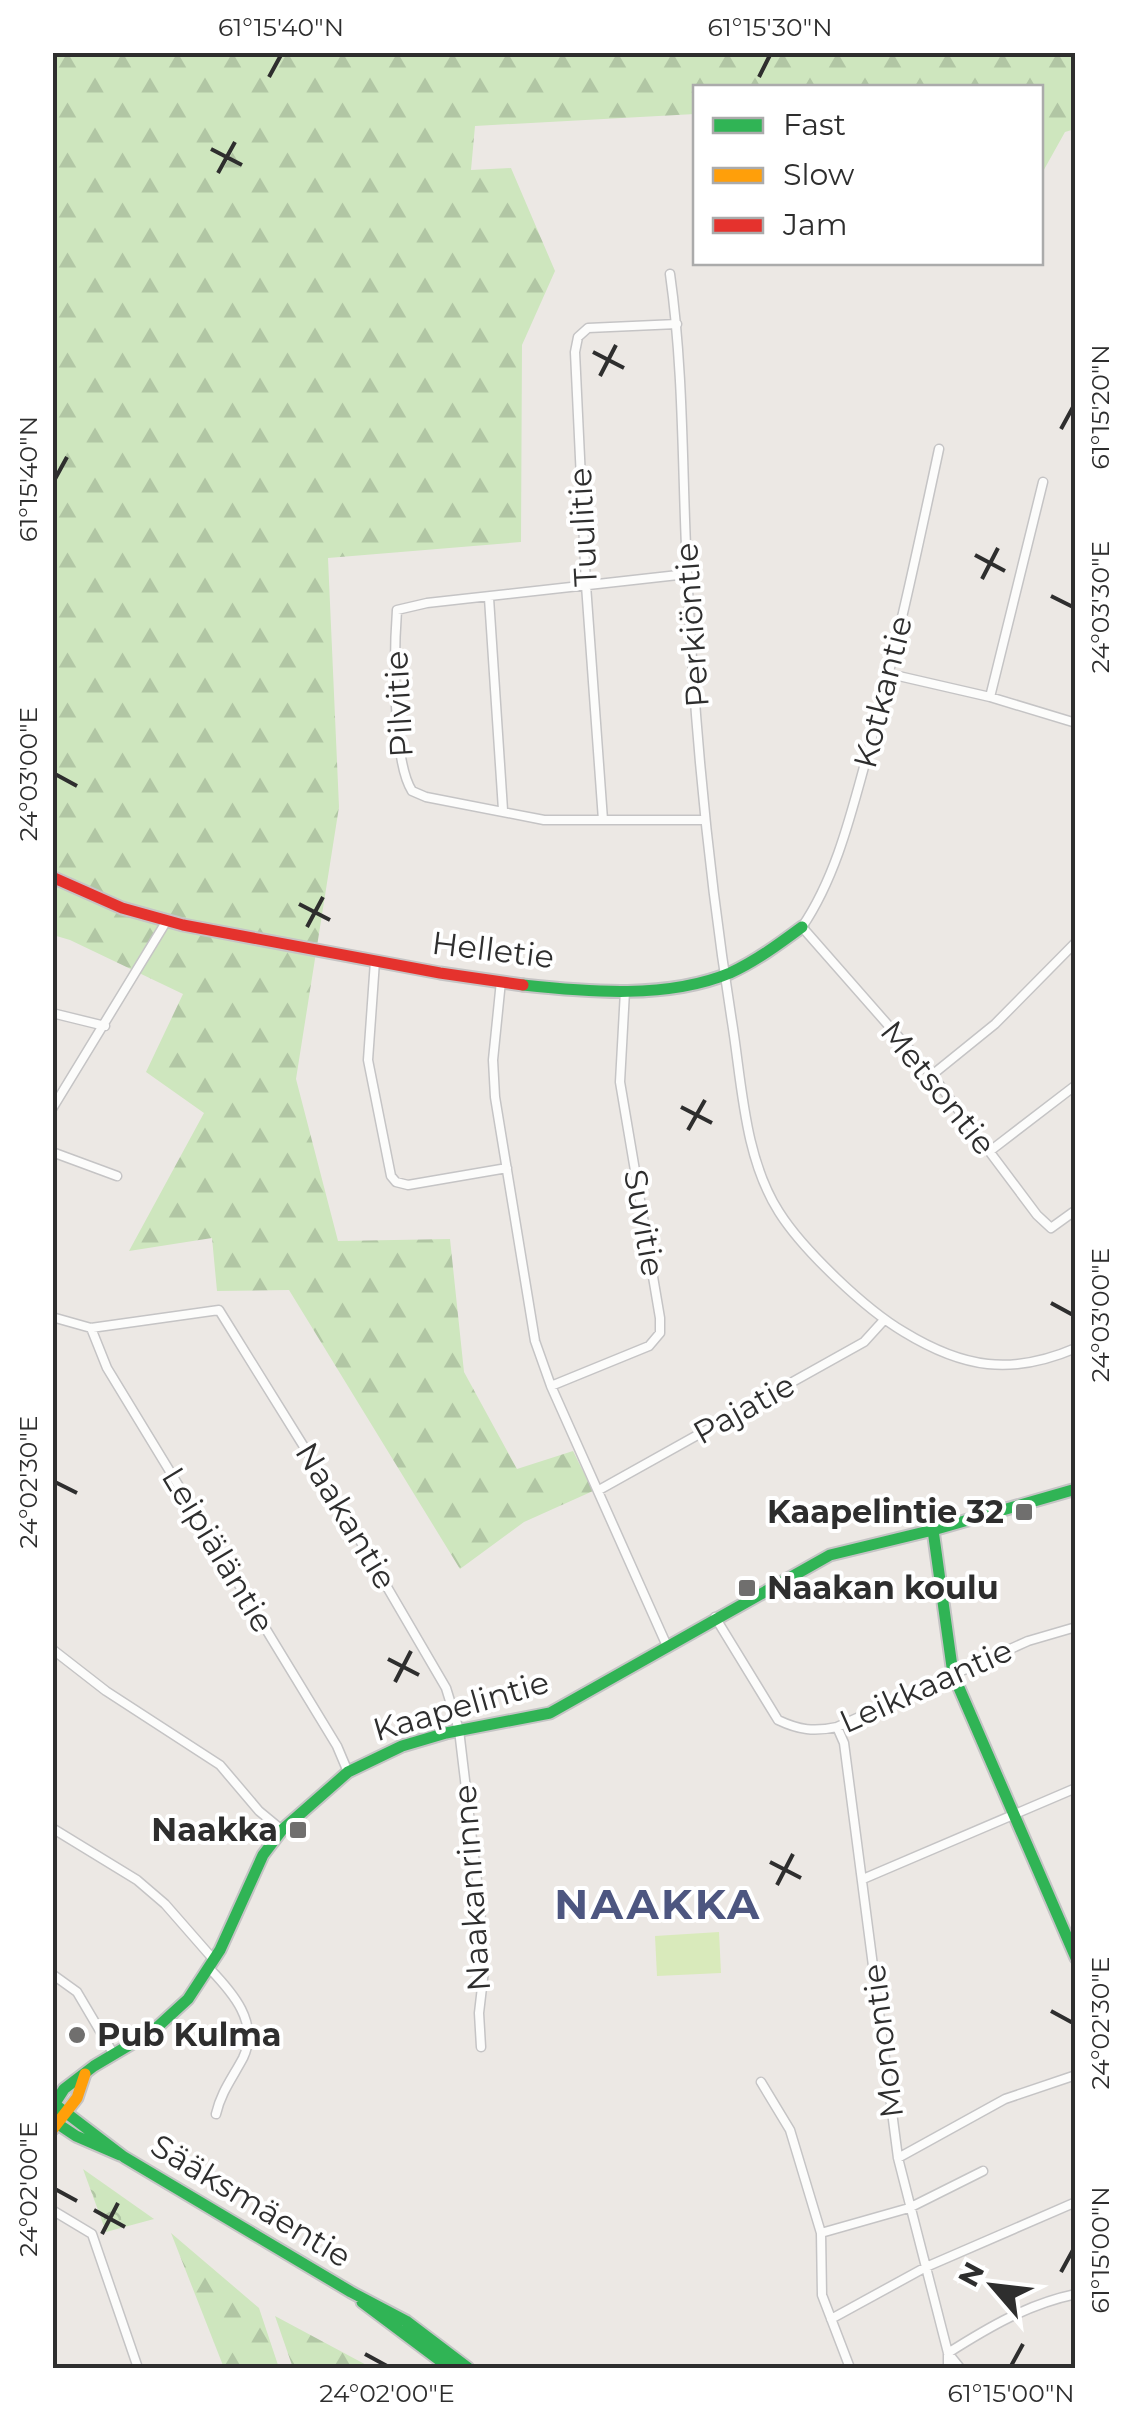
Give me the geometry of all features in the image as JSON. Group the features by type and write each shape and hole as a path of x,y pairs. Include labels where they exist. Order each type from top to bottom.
{"street":[{"name":"Perkiöntie","path":"670,274 677,324 687,574 705,820 724,975 757,1166 778,1211 802,1242 884,1320 933,1350 966,1362 1003,1366 1029,1365 1076,1348"},
{"name":"Tuulitie","path":"602,820 575,352 578,337 588,328 677,324"},
{"name":"Kotkantie","path":"802,927 816,907 832,870 890,674 939,449"},
{"path":"990,698 1043,482"},
{"name":"Pilvitie","path":"687,574 427,602 397,610 394,644 402,771 412,791 426,798 544,820 705,820"},
{"path":"489,598 503,810"},
{"path":"890,674 1076,723"},
{"name":"Helletie","path":"52,878 121,908 166,922 501,980 625,991 704,982 724,975 757,959 802,927"},
{"path":"52,1109 166,922"},
{"name":"Metsontie","path":"802,927 932,1075 1037,1215 1051,1228 1076,1210"},
{"path":"932,1075 995,1024 1076,942"},
{"path":"375,961 368,1060 391,1176 408,1186 507,1168"},
{"path":"501,980 493,1060 495,1097 536,1341 551,1386 667,1646"},
{"name":"Suvitie","path":"551,1386 650,1346 660,1333 620,1082 625,991"},
{"path":"52,1013 105,1026"},
{"path":"990,1152 1076,1084"},
{"path":"52,1152 117,1176"},
{"name":"Naakantie","path":"91,1328 219,1310 404,1612 446,1688 459,1730"},
{"path":"52,1317 91,1328"},
{"name":"Pajatie","path":"599,1490 864,1342 884,1320"},
{"name":"Leipiäläntie","path":"91,1328 106,1368 337,1746 348,1772"},
{"name":"Kaapelintie","path":"54,2103 64,2089 171,2017 188,1999 212,1964 262,1855 282,1830 348,1772 402,1746 459,1730 550,1713 830,1554 933,1530 1076,1489"},
{"path":"933,1530 947,1648 954,1674 1076,1958"},
{"name":"Leikkaantie","path":"715,1617 778,1720 816,1731 837,1727 1028,1641 1076,1627"},
{"path":"52,1650 106,1692 220,1766 259,1811 282,1830"},
{"name":"Monontie","path":"837,1727 844,1743 864,1879 898,2158 948,2352 948,2368"},
{"name":"Naakanrinne","path":"459,1730 480,1906 484,1970 479,2014 481,2047"},
{"path":"864,1879 1076,1788"},
{"path":"52,1828 136,1880 165,1904 238,2001 248,2031 246,2053 221,2094 216,2114"},
{"path":"52,1974 77,1992 114,2053"},
{"name":"Kaapelintie","path":"54,2124 77,2098 85,2074"},
{"path":"898,2158 1005,2099 1076,2075"},
{"path":"761,2082 790,2130 821,2233 822,2295 850,2368"},
{"path":"54,2103 54,2124"},
{"name":"Sääksmäentie","path":"54,2103 124,2156 406,2321 468,2368"},
{"name":"Sääksmäentie","path":"54,2124 124,2156"},
{"path":"821,2233 908,2208 983,2171"},
{"path":"831,2319 926,2267 1076,2202"},
{"path":"52,2210 92,2234 138,2368"},
{"name":"Sääksmäentie","path":"351,2292 450,2368"},
{"path":"948,2352 1002,2320 1055,2298 1076,2294"},
{"name":"Monontie","path":"948,2352 960,2368"}],"green space":[{"path":"52,53 1075,53 1075,129 1065,132 1043,171 1043,85 693,85 693,114 475,126 471,170 511,168 555,271 522,345 521,542 328,558 339,807 296,1079 338,1241 450,1239 464,1372 517,1469 573,1451 593,1491 524,1522 460,1569 289,1290 217,1291 212,1238 129,1251 204,1113 146,1072 183,994 53,935"},
{"path":"719,1932 721,1973 657,1976 655,1936"},
{"path":"83,2169 154,2219 106,2232"},
{"path":"171,2233 259,2308 279,2368 224,2368"},
{"path":"275,2316 372,2368 293,2368"}],"traffic: fast":[{"path":"523,985 601,991 681,987 730,973 802,927"},
{"path":"57,2123 55,2103 64,2089 153,2031 188,1999 220,1950 263,1855 282,1830 348,1772 402,1746 446,1733 550,1713 830,1555 1076,1489"},
{"path":"933,1530 953,1674 1076,1958"},
{"path":"52,2102 124,2157 406,2321 468,2368"},
{"path":"52,2120 76,2136 120,2155"},
{"path":"362,2302 450,2368"}],"traffic: slow":[{"path":"52,2130 77,2098 85,2074"}],"traffic: jam":[{"path":"52,877 122,908 183,925 523,985"}],"place":[{"name":"Kaapelintie 32","path":"1024,1512"},
{"name":"Naakan koulu","path":"747,1588"},
{"name":"Naakka","path":"298,1830"},
{"name":"Pub Kulma","path":"77,2035"}],"district":[{"name":"NAAKKA","path":"658,1904"}]}
